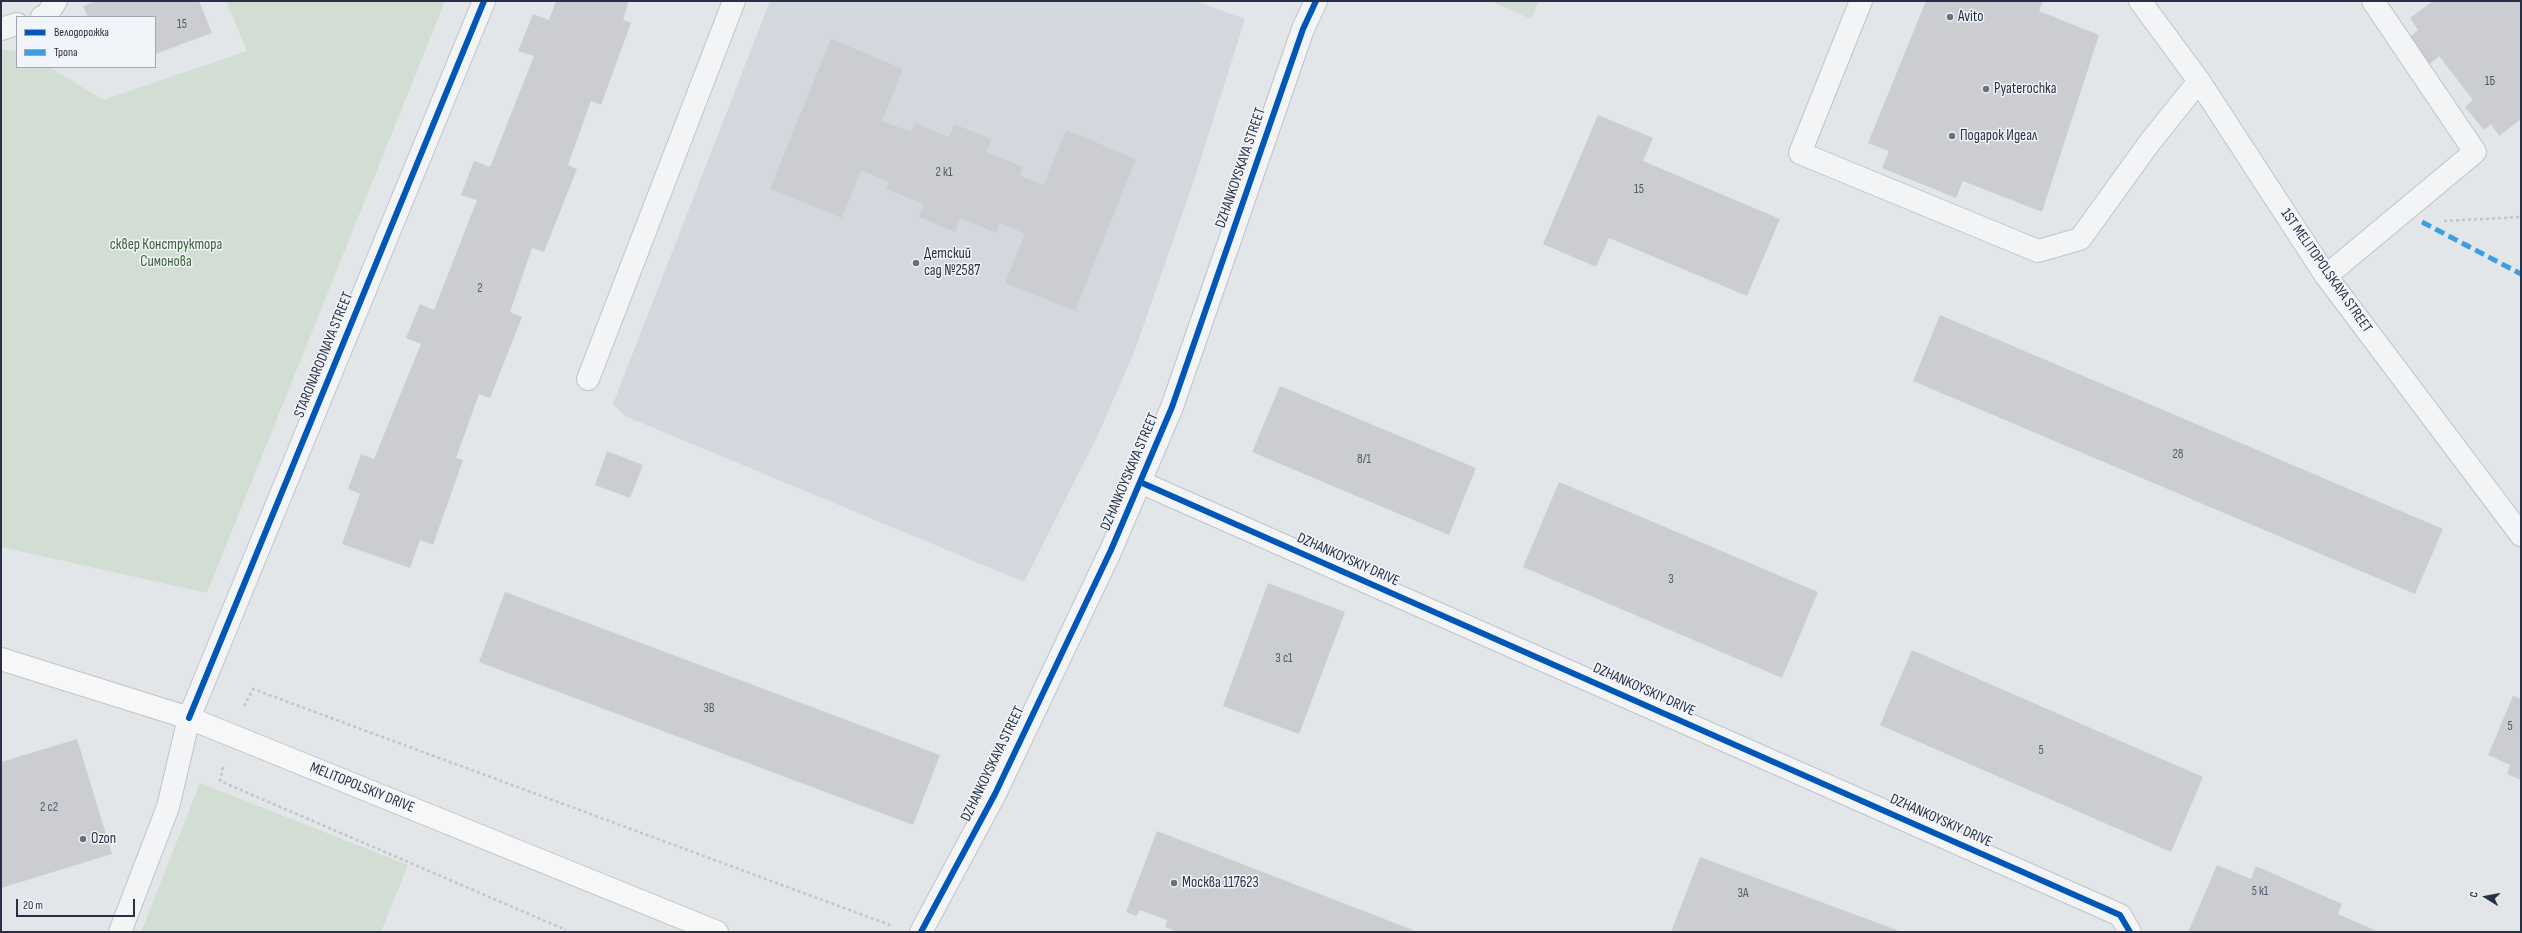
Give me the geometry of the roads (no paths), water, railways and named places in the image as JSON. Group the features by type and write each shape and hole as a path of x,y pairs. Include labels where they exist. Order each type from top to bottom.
{"street":[{"path":"46,16 56,1"},
{"name":"STARONARODNAYA STREET","path":"120,932 168,807 189,718 484,1"},
{"path":"588,379 734,1"},
{"name":"DZHANKOYSKAYA STREET","path":"921,932 995,794 1111,550 1172,407 1303,30 1316,1"},
{"path":"1861,1 1800,153 2038,251 2080,239 2150,142 2199,81"},
{"name":"1ST MELITOPOLSKAYA STREET","path":"2140,1 2199,81 2326,276 2521,535"},
{"path":"2326,276 2475,152 2373,1"},
{"path":"1,29 16,24"},
{"name":"DZHANKOYSKIY DRIVE","path":"1140,482 2120,914 2130,932"},
{"name":"MELITOPOLSKIY DRIVE","path":"1,659 189,718 717,932"}],"place":[{"name":"Avito","path":"1950,17"},
{"name":"Pyaterochka","path":"1986,89"},
{"name":"Подарок Идеал","path":"1952,136"},
{"name":"Детский сад №2587","path":"916,263"},
{"name":"Ozon","path":"83,839"},
{"name":"Москва 117623","path":"1174,883"}],"park label":[{"name":"сквер Конструктора Симонова","path":"166,254"}]}
